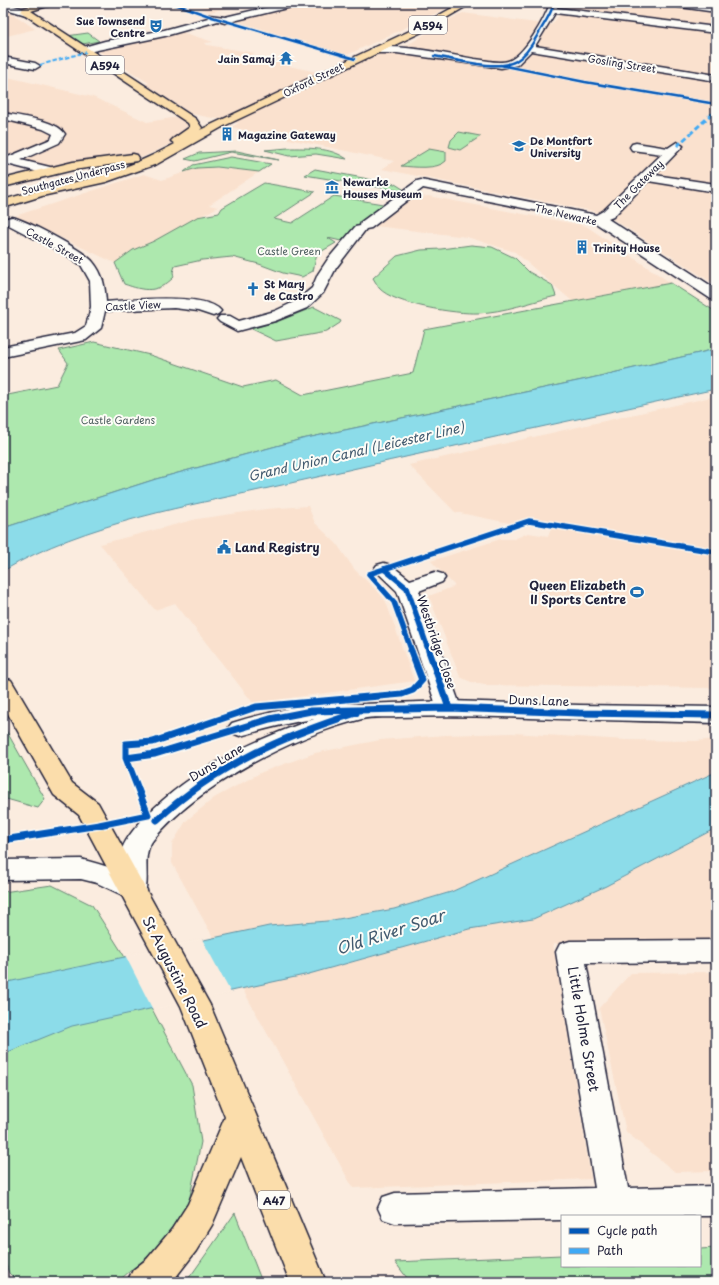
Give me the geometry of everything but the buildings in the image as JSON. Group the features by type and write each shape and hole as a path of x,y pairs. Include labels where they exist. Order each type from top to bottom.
{"main road":[{"path":"26,12 26,10 30,8 53,3"},
{"name":"Oxford Street","path":"102,179 154,161 243,113 419,30 468,3"},
{"name":"A594","path":"3,183 50,171 143,157 179,140 196,128 192,121 185,116 26,12"},
{"name":"Oxford Street","path":"185,116 211,118 243,113"},
{"name":"Southgates Underpass","path":"3,196 143,157"},
{"name":"A594","path":"7,218 102,179"},
{"name":"Southgates Underpass","path":"3,204 38,193 102,179"},
{"name":"St Augustine Road","path":"3,685 63,789 89,809 195,1005 308,1282"},
{"path":"145,1282 159,1271 180,1245 200,1214 216,1173 241,1117"}],"street":[{"path":"83,50 105,44 164,34 219,18 296,3"},
{"path":"673,3 716,9"},
{"path":"3,5 26,12"},
{"path":"500,65 516,61 528,48 553,6 716,30"},
{"name":"Gosling Street","path":"528,48 716,78"},
{"path":"375,50 397,50 512,67"},
{"path":"3,60 35,66"},
{"path":"3,116 47,126 54,129 59,134 55,141 6,160"},
{"name":"The Gateway","path":"598,219 608,214 674,149 636,148"},
{"path":"6,160 50,171"},
{"path":"646,177 716,188"},
{"name":"The Newarke","path":"422,184 598,219 716,296"},
{"name":"Castle View","path":"99,307 152,303 201,307 219,315 237,326 293,309 307,301 319,289 322,280 332,262 363,228 422,184"},
{"name":"Castle Street","path":"3,352 80,337 93,328 99,307 97,282 87,263 73,253 7,218"},
{"name":"Westbridge Close","path":"384,569 407,588 449,708"},
{"name":"Westbridge Close","path":"407,588 435,578"},
{"name":"Duns Lane","path":"240,728 270,719 311,712 449,708 579,713 716,714"},
{"name":"Duns Lane","path":"136,896 133,855 141,837 168,809 192,789 258,750 312,727 362,711"},
{"path":"3,870 81,869 106,876 136,896"},
{"name":"Little Holme Street","path":"614,1203 570,952 716,951"},
{"path":"396,1208 716,1200"}],"shaded area":[{"path":"224,3 251,3 210,12 200,8"},
{"path":"299,3 458,3 347,55 229,19"},
{"name":"De Montfort University","path":"563,3 671,3 716,9 716,285 616,221 593,211 382,169 394,161 231,127 239,123 192,114 145,84 149,83 98,51 182,32 213,42 205,43 207,45 255,53 246,57 286,64 284,65 317,72 383,53 397,52 442,23 463,13 551,25 564,10"},
{"path":"3,7 9,11 35,29 3,37"},
{"path":"3,76 93,97 147,122 185,116 195,125 179,140 143,157 50,171 3,160"},
{"path":"208,167 259,172 209,205 218,207 154,241 133,250 115,263 15,216 144,174 162,180 197,168"},
{"path":"428,196 586,226 671,283 572,301 515,252 467,237 375,226 412,198"},
{"path":"716,396 716,688 484,685 471,682 460,677 429,596 455,586 431,561 501,539 514,539 528,533 548,536 555,521 531,517 509,523 455,512 409,465"},
{"path":"308,506 315,523 336,543 355,570 380,594 386,602 414,681 253,703 175,603 155,610 100,544 197,519 266,509"},
{"path":"512,733 626,740 696,741 716,739 716,772 451,892 394,909 327,921 269,926 214,939 172,863 172,844 186,821 214,798 262,772 315,753 380,740 446,735"},
{"path":"716,828 716,940 553,944 591,1179 353,1188 242,988 309,974 469,929 533,919 606,886"},
{"path":"716,972 716,1171 675,1172 626,1132 599,1008 631,973"}],"green space":[{"path":"88,33 99,41 72,46 59,37"},
{"path":"459,132 481,136 460,150 449,147 451,140"},
{"path":"311,148 326,150 347,159 316,154 289,156 265,150"},
{"path":"429,149 446,152 446,161 437,166 431,167 401,166"},
{"path":"237,151 279,160 231,152 195,161 185,159 199,153"},
{"path":"231,157 271,164 259,172 217,167 197,168 184,172 193,165"},
{"path":"315,169 395,184 403,189 401,191 305,175"},
{"name":"Castle Green","path":"264,183 315,192 274,219 292,223 334,196 383,204 341,241 328,238 336,243 317,254 313,271 302,277 283,273 259,264 232,257 202,260 175,266 173,272 174,277 156,289 150,290 124,284 115,263 133,250 154,241 197,217 219,213 222,208"},
{"path":"471,245 492,247 515,258 529,272 552,285 556,296 498,311 478,313 456,312 411,304 398,299 379,288 373,278 397,256 421,250"},
{"name":"Castle Gardens","path":"671,283 716,312 716,349 587,379 302,439 156,479 3,528 3,396 57,385 68,363 59,350 94,342 150,355 243,387 276,380 303,395 413,373 424,329"},
{"path":"314,307 341,321 340,323 326,332 276,341 251,329 279,321"},
{"path":"3,725 45,799 38,808 3,798"},
{"path":"52,885 92,905 123,954 192,1085 201,1142 189,1201 159,1247 117,1282 18,1282 9,1273 3,1257 3,892"},
{"path":"235,1213 262,1282 185,1282 192,1274"},
{"path":"716,1248 716,1282 410,1282 395,1262 561,1255 561,1267 701,1267 701,1249"}],"water":[{"name":"Grand Union Canal (Leicester Line)","path":"716,349 716,389 444,448 139,518 68,540 35,554 3,571 3,528 156,479 302,439 587,379"},
{"name":"Old River Soar","path":"716,772 716,828 606,886 533,919 469,929 309,974 72,1026 3,1054 3,983 269,926 327,921 394,909 451,892"}],"pier":[{"path":"202,939 231,993 153,1010 125,955"}],"marked path":[{"path":"40,65 86,52"},
{"path":"677,146 716,110"}],"cycle path":[{"path":"172,3 212,17 355,59"},
{"path":"434,56 488,65 509,64 516,61 532,44 552,10 554,3"},
{"path":"500,65 585,82 716,104"},
{"path":"3,840 99,825 148,815 126,758 126,744 153,742 256,707 402,694 413,690 422,680 394,602 369,574 529,521 716,552"},
{"path":"384,569 407,588 449,708"},
{"path":"126,758 155,754 270,719 311,711 449,708 579,713 716,715"},
{"path":"157,820 201,783 250,754 276,742 356,713"}],"place":[{"name":"Sue Townsend Centre","path":"156,26"},
{"name":"Jain Samaj","path":"286,58"},
{"name":"Magazine Gateway","path":"227,134"},
{"name":"De Montfort University","path":"519,146"},
{"name":"Newarke Houses Museum","path":"332,187"},
{"name":"Trinity House","path":"582,247"},
{"name":"St Mary de Castro","path":"253,289"},
{"name":"Land Registry","path":"224,547"},
{"name":"Queen Elizabeth II Sports Centre","path":"637,592"}]}
